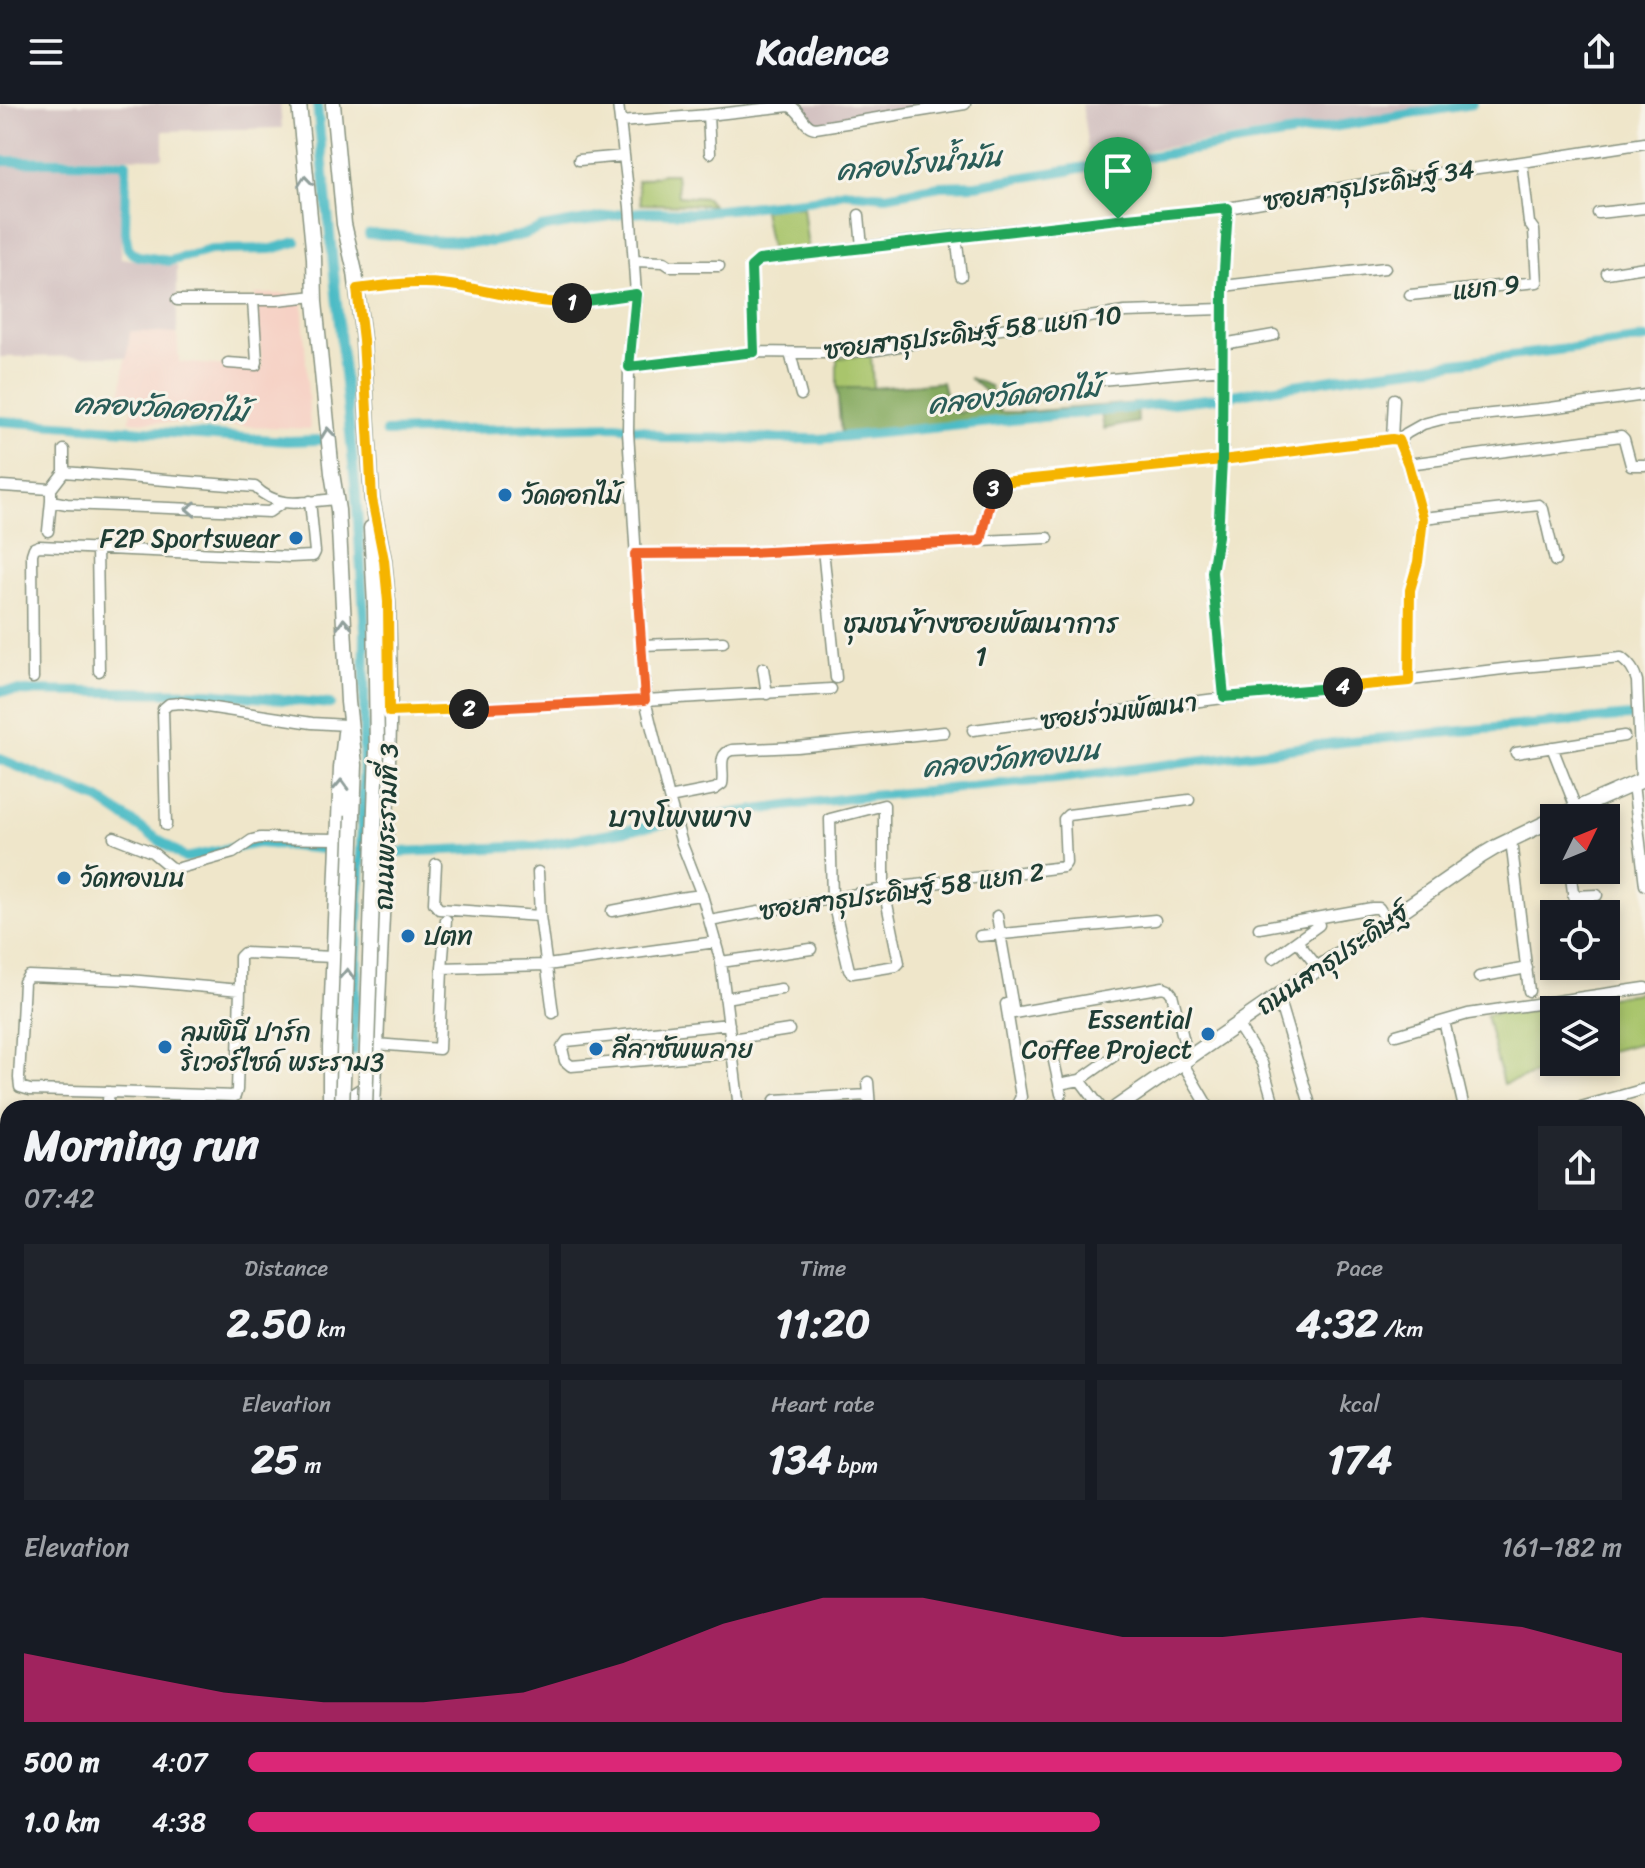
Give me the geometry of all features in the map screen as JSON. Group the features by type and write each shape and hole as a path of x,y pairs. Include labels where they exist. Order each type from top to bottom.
{"main road":[{"name":"ถนนพระรามที่ 3","path":"299,104 336,499 348,702 355,765 342,1100"},
{"name":"ถนนพระรามที่ 3","path":"333,104 344,224 357,289 372,499 377,749 365,1100"},
{"name":"ถนนพระรามที่ 3","path":"372,499 384,560 388,602 389,712 373,1100"},
{"name":"ถนนพระรามที่ 3","path":"330,1100 341,768 348,702"},
{"name":"ถนนสาธุประดิษฐ์","path":"1587,804 1640,781"},
{"name":"ถนนสาธุประดิษฐ์","path":"1128,1100 1481,856 1540,826"},
{"path":"330,1048 337,1056 361,1061 376,1046"},
{"path":"352,1100 357,1093 374,1085"}],"street":[{"path":"618,104 636,294 629,367 628,427 645,700 682,844 702,895 721,962 738,1100"},
{"path":"620,122 708,115 768,106 794,108 807,125 815,128 965,104"},
{"path":"708,115 710,153"},
{"name":"ซอยสาธุประดิษฐ์ 34","path":"754,352 751,267 759,260 1228,208 1369,183 1645,143"},
{"path":"579,160 624,156"},
{"name":"แยก 9","path":"1410,295 1537,282 1534,230 1529,223 1522,162"},
{"path":"1224,697 1212,572 1218,536 1222,460 1223,286 1228,208"},
{"path":"1598,213 1645,208"},
{"path":"859,215 862,247"},
{"path":"956,236 961,276"},
{"path":"634,261 664,262 670,266 719,266"},
{"path":"1607,273 1645,267"},
{"path":"1223,286 1385,268"},
{"path":"357,289 426,283 557,304 636,294"},
{"path":"177,300 315,296"},
{"path":"228,363 256,365 253,300"},
{"name":"ซอยสาธุประดิษฐ์ 58 แยก 10","path":"629,367 754,352 877,350 987,330 1125,312 1223,309"},
{"path":"1223,344 1274,335"},
{"path":"790,353 801,395"},
{"path":"1100,380 1223,369"},
{"path":"981,541 991,494 994,487 1003,482 1395,440 1423,424 1442,419 1645,395"},
{"path":"1394,399 1395,440 1408,464 1423,518 1418,562 1410,590 1409,681"},
{"path":"1408,464 1621,436 1631,465 1645,465"},
{"path":"48,531 51,489 64,472 64,450"},
{"path":"64,472 255,487 266,497 282,503 336,499"},
{"path":"2,486 51,489"},
{"path":"51,501 269,512 282,503"},
{"path":"33,678 34,548 97,547 313,556 310,501"},
{"path":"1423,518 1539,505 1543,509 1555,561"},
{"path":"635,554 750,553 1048,538"},
{"path":"97,547 99,671"},
{"path":"823,549 836,678"},
{"path":"642,645 723,642"},
{"name":"ซอยร่วมพัฒนา","path":"973,730 1224,697 1621,658 1630,664 1637,681 1640,781"},
{"path":"763,668 767,694"},
{"path":"389,712 831,689"},
{"path":"166,825 163,709 169,704 181,703 312,723 346,725"},
{"path":"669,798 715,789 722,784 726,751 944,732"},
{"path":"1516,753 1624,736"},
{"path":"1552,747 1560,804"},
{"path":"1640,781 1645,885"},
{"name":"ซอยสาธุประดิษฐ์ 58 แยก 2","path":"710,921 884,889 1063,867 1066,863 1064,819 1068,815 1189,800"},
{"path":"884,805 884,889 899,959 896,966 855,973 849,970 832,898 830,819 884,805"},
{"path":"114,837 152,852 176,869 226,856 260,838 338,839"},
{"path":"1511,840 1529,991"},
{"path":"436,864 434,903 439,909 540,916"},
{"path":"538,872 540,916 553,1013"},
{"path":"1572,884 1574,900"},
{"path":"612,911 702,895"},
{"path":"1573,896 1597,895"},
{"path":"1259,928 1372,908 1379,908 1388,922"},
{"path":"997,916 1014,1013 1163,987 1168,989 1172,994 1185,1060 1205,1100"},
{"path":"376,1046 439,1049 446,920"},
{"path":"980,936 1155,920"},
{"path":"1273,958 1319,925"},
{"path":"1297,941 1319,969"},
{"path":"442,968 547,965 716,942"},
{"path":"721,962 811,949"},
{"path":"240,990 129,980 28,976 24,982 20,1087 108,1096 235,1096 237,1090 240,990 240,961 241,955 333,957"},
{"path":"1479,977 1527,968"},
{"path":"1001,974 1019,1100"},
{"path":"1396,1035 1468,1014 1645,988"},
{"path":"725,998 781,989"},
{"path":"1278,997 1309,1100"},
{"path":"1444,1021 1462,1100"},
{"path":"729,1024 567,1041 562,1048 565,1061 571,1066 732,1053"},
{"path":"1237,1024 1262,1063 1273,1100"},
{"path":"731,1039 789,1030"},
{"path":"1051,1047 1060,1089 1080,1080 1114,1056"},
{"path":"1080,1080 1095,1100"},
{"path":"868,1082 869,1100"},
{"path":"1606,1100 1645,1089"},
{"path":"775,1100 869,1095"}],"shaded area":[{"path":"0,104 280,104 282,128 163,131 163,158 0,156"},
{"path":"800,104 971,104 814,124"},
{"path":"1082,104 1452,104 1089,159"},
{"path":"121,165 121,258 177,266 177,334 130,331 127,358 0,357 0,166"},
{"path":"255,294 302,294 310,429 129,421 135,399 121,395 129,331 177,334 179,362 262,369"}],"green space":[{"path":"676,174 678,196 706,198 712,205 641,204 637,181"},
{"path":"803,207 808,249 771,253 763,210"},
{"path":"871,355 873,388 837,388 837,358"},
{"path":"969,378 990,386 1000,412 1137,403 1138,422 1104,429 1101,413 841,434 837,388 942,382 948,406 957,413 972,409 987,393"},
{"path":"1645,992 1645,1042 1620,1048 1620,996 1617,996"},
{"path":"1540,1007 1540,1073 1503,1084 1486,1015"}],"waterway":[{"path":"317,104 356,493 365,630 363,800 353,1051"},
{"name":"คลองโรงน้ำมัน","path":"369,234 435,241 492,242 541,228 621,214 691,213 813,200 844,192 886,196 940,186 976,185 1472,104"},
{"name":"คลองโรงน้ำมัน","path":"0,161 126,163 125,232 128,248 138,256 169,261 211,250 272,249 296,242"},
{"name":"คลองวัดดอกไม้","path":"386,432 616,426 644,430 665,438 819,439 1214,398 1351,376 1645,339"},
{"name":"คลองวัดดอกไม้","path":"0,421 287,441 319,440"},
{"path":"0,691 210,693 330,704"},
{"name":"คลองวัดทองบน","path":"399,852 538,846 694,818 849,798 1056,779 1350,741 1630,716"},
{"name":"คลองวัดทองบน","path":"0,759 100,800 185,858 258,843 324,849"}],"place":[{"name":"วัดดอกไม้","path":"505,495"},
{"name":"F2P Sportswear","path":"296,538"},
{"name":"วัดทองบน","path":"64,878"},
{"name":"ปตท","path":"408,936"},
{"name":"Essential Coffee Project","path":"1208,1034"},
{"name":"ลุมพินี ปาร์ก ริเวอร์ไซด์ พระราม3","path":"165,1047"},
{"name":"ลีลาซัพพลาย","path":"596,1049"}],"district":[{"name":"ชุมชนข้างซอยพัฒนาการ 1","path":"981,639"},
{"name":"บางโพงพาง","path":"680,817"}],"route":[{"path":"1118,219 759,260 751,267 754,352 629,367 636,294 557,304 426,283 357,289 369,430 369,471 388,602 389,712 645,700 635,554 750,553 981,541 991,494 994,487 1003,482 1222,460 1392,439 1398,440 1403,450 1423,518 1418,562 1410,590 1409,681 1224,697 1212,572 1218,536 1222,460 1223,286 1228,208 1118,219"}]}
